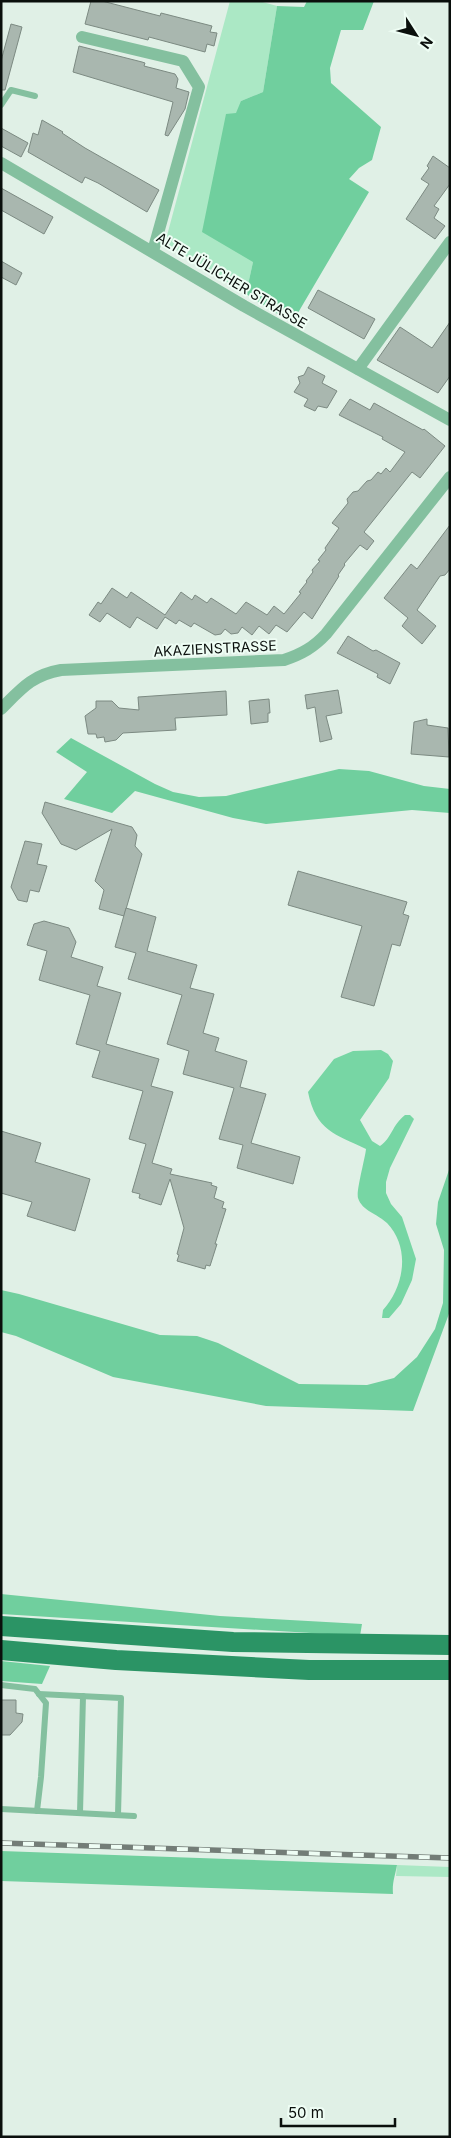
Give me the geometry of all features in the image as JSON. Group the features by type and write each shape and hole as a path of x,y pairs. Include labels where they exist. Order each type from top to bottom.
{"main road":[{"path":"1,1626 233,1642 450,1645"},
{"path":"1,1650 116,1660 310,1670 450,1670"}],"street":[{"path":"82,37 183,61 199,87 153,250"},
{"name":"ALTE JÜLICHER STRASSE","path":"1,163 153,250 244,306 450,420"},
{"path":"358,369 450,242"},
{"name":"AKAZIENSTRASSE","path":"1,709 33,678 46,672 284,660 300,655 326,634 450,477"}],"lane":[{"path":"1,105 10,90 36,96"},
{"path":"1,1685 35,1689 46,1703 37,1811"},
{"path":"39,1694 121,1698 118,1815"},
{"path":"80,1813 83,1696"},
{"path":"1,1809 134,1816"}],"shaded area":[{"path":"230,1 259,1 277,6 263,92 241,101 253,262 246,294 165,243"},
{"path":"307,1 374,1 363,30 341,30 330,68 331,83 381,127 372,160 359,168 349,179 369,192 292,323 246,294 253,262 202,232 226,114 236,113 241,101 263,92 277,6 304,7"},
{"path":"71,738 173,792 199,797 226,796 339,769 369,771 424,786 450,789 450,813 412,810 266,824 233,818 135,791 112,813 64,799 87,772 56,752"},
{"path":"381,1050 388,1054 393,1061 389,1078 360,1120 372,1141 380,1146 405,1115 410,1115 414,1119 390,1168 386,1182 386,1193 391,1204 402,1217 416,1259 412,1280 401,1304 389,1318 382,1318 383,1310 390,1301 400,1279 402,1255 395,1233 387,1223 363,1206 358,1198 366,1149 328,1130 316,1115 308,1092 334,1059 353,1051"},
{"path":"450,1167 450,1311 413,1411 266,1406 113,1377 16,1336 1,1332 1,1290 160,1335 197,1336 218,1343 299,1384 367,1385 394,1378 417,1357 435,1329 443,1303 444,1250 436,1224 438,1202"},
{"path":"1,1594 220,1616 362,1624 360,1636 1,1614"},
{"path":"1,1661 50,1666 42,1684 1,1681"},
{"path":"1,1851 397,1865 393,1883 393,1894 1,1881"},
{"path":"397,1865 450,1867 450,1877 396,1876"}],"building":[{"path":"91,1 102,1 160,16 161,13 212,26 210,32 217,33 214,46 207,44 205,52 149,37 148,40 85,24"},
{"path":"11,24 22,27 5,90 1,90 1,61"},
{"path":"79,46 142,62 145,63 144,66 175,74 178,79 176,88 189,92 185,109 168,136 165,135 173,102 73,72"},
{"path":"42,120 85,148 159,190 147,212 98,183 85,177 82,183 28,152 33,133 38,135"},
{"path":"1,128 28,143 21,157 1,146"},
{"path":"433,156 450,168 450,184 434,206 439,209 434,218 445,226 435,239 406,219 429,184 421,179 429,168 427,166"},
{"path":"1,188 53,217 44,234 1,210"},
{"path":"1,261 22,273 16,285 1,277"},
{"path":"318,290 375,319 364,339 308,308"},
{"path":"450,322 450,376 438,393 377,360 400,327 432,348"},
{"path":"308,367 325,376 322,383 337,391 327,408 318,406 315,411 304,406 308,399 294,392 300,383 298,377 304,375"},
{"path":"350,399 370,410 374,403 424,429 445,446 420,478 412,472 364,532 374,541 367,550 360,545 344,564 339,576 312,619 304,612 287,632 276,625 269,634 259,626 252,635 242,627 238,633 231,634 225,629 221,634 215,635 194,623 191,627 179,620 176,624 165,617 157,629 137,617 130,628 107,613 100,622 89,615 98,602 101,604 112,588 127,598 131,592 165,615 181,592 192,600 195,595 207,603 211,598 236,614 246,602 267,615 274,606 284,614 301,593 299,592 339,528 332,523 348,503 347,499 378,472 381,474 386,468 390,472 405,452 382,439 383,437 339,415"},
{"path":"450,525 450,569 445,575 440,576 417,610 436,626 422,644 402,626 408,618 384,598 411,564 417,569"},
{"path":"348,636 373,651 376,650 400,663 390,684 377,677 378,674 337,653"},
{"path":"338,690 342,713 326,716 332,739 320,742 315,707 307,709 305,695"},
{"path":"226,691 227,715 175,718 176,730 123,733 116,740 105,742 104,737 97,738 96,734 88,734 85,716 96,708 96,701 112,701 119,708 139,710 138,697"},
{"path":"269,699 270,713 268,713 268,722 251,724 249,701"},
{"path":"427,719 427,725 448,728 449,757 411,754 414,722"},
{"path":"45,802 132,827 137,835 135,846 142,854 124,916 99,909 104,890 95,881 112,829 76,850 61,844 42,813"},
{"path":"25,841 42,844 37,864 47,866 39,892 30,890 27,902 18,900 11,887"},
{"path":"298,871 407,902 403,914 409,916 400,946 392,944 374,1006 341,997 362,926 288,905"},
{"path":"126,908 156,917 147,951 197,965 190,988 214,994 203,1033 219,1038 215,1051 247,1061 240,1087 266,1094 251,1143 300,1157 293,1184 237,1168 243,1145 219,1139 234,1088 183,1074 189,1051 167,1044 182,995 128,979 136,953 115,947"},
{"path":"44,921 69,928 76,942 71,957 103,967 97,986 121,993 106,1044 159,1059 151,1086 173,1092 152,1163 172,1169 170,1174 212,1183 211,1185 217,1187 214,1198 224,1202 222,1208 226,1209 210,1266 206,1265 205,1269 177,1261 184,1228 170,1179 161,1205 139,1198 140,1194 132,1192 146,1144 129,1139 143,1091 92,1077 100,1051 76,1044 90,995 39,980 47,951 27,945 34,924"},
{"path":"1,1131 41,1143 35,1162 90,1179 75,1231 27,1216 32,1202 1,1193"},
{"path":"1,1700 16,1700 16,1713 23,1714 22,1722 10,1735 1,1735"}],"railway":[{"path":"1,1843 450,1858"}]}
